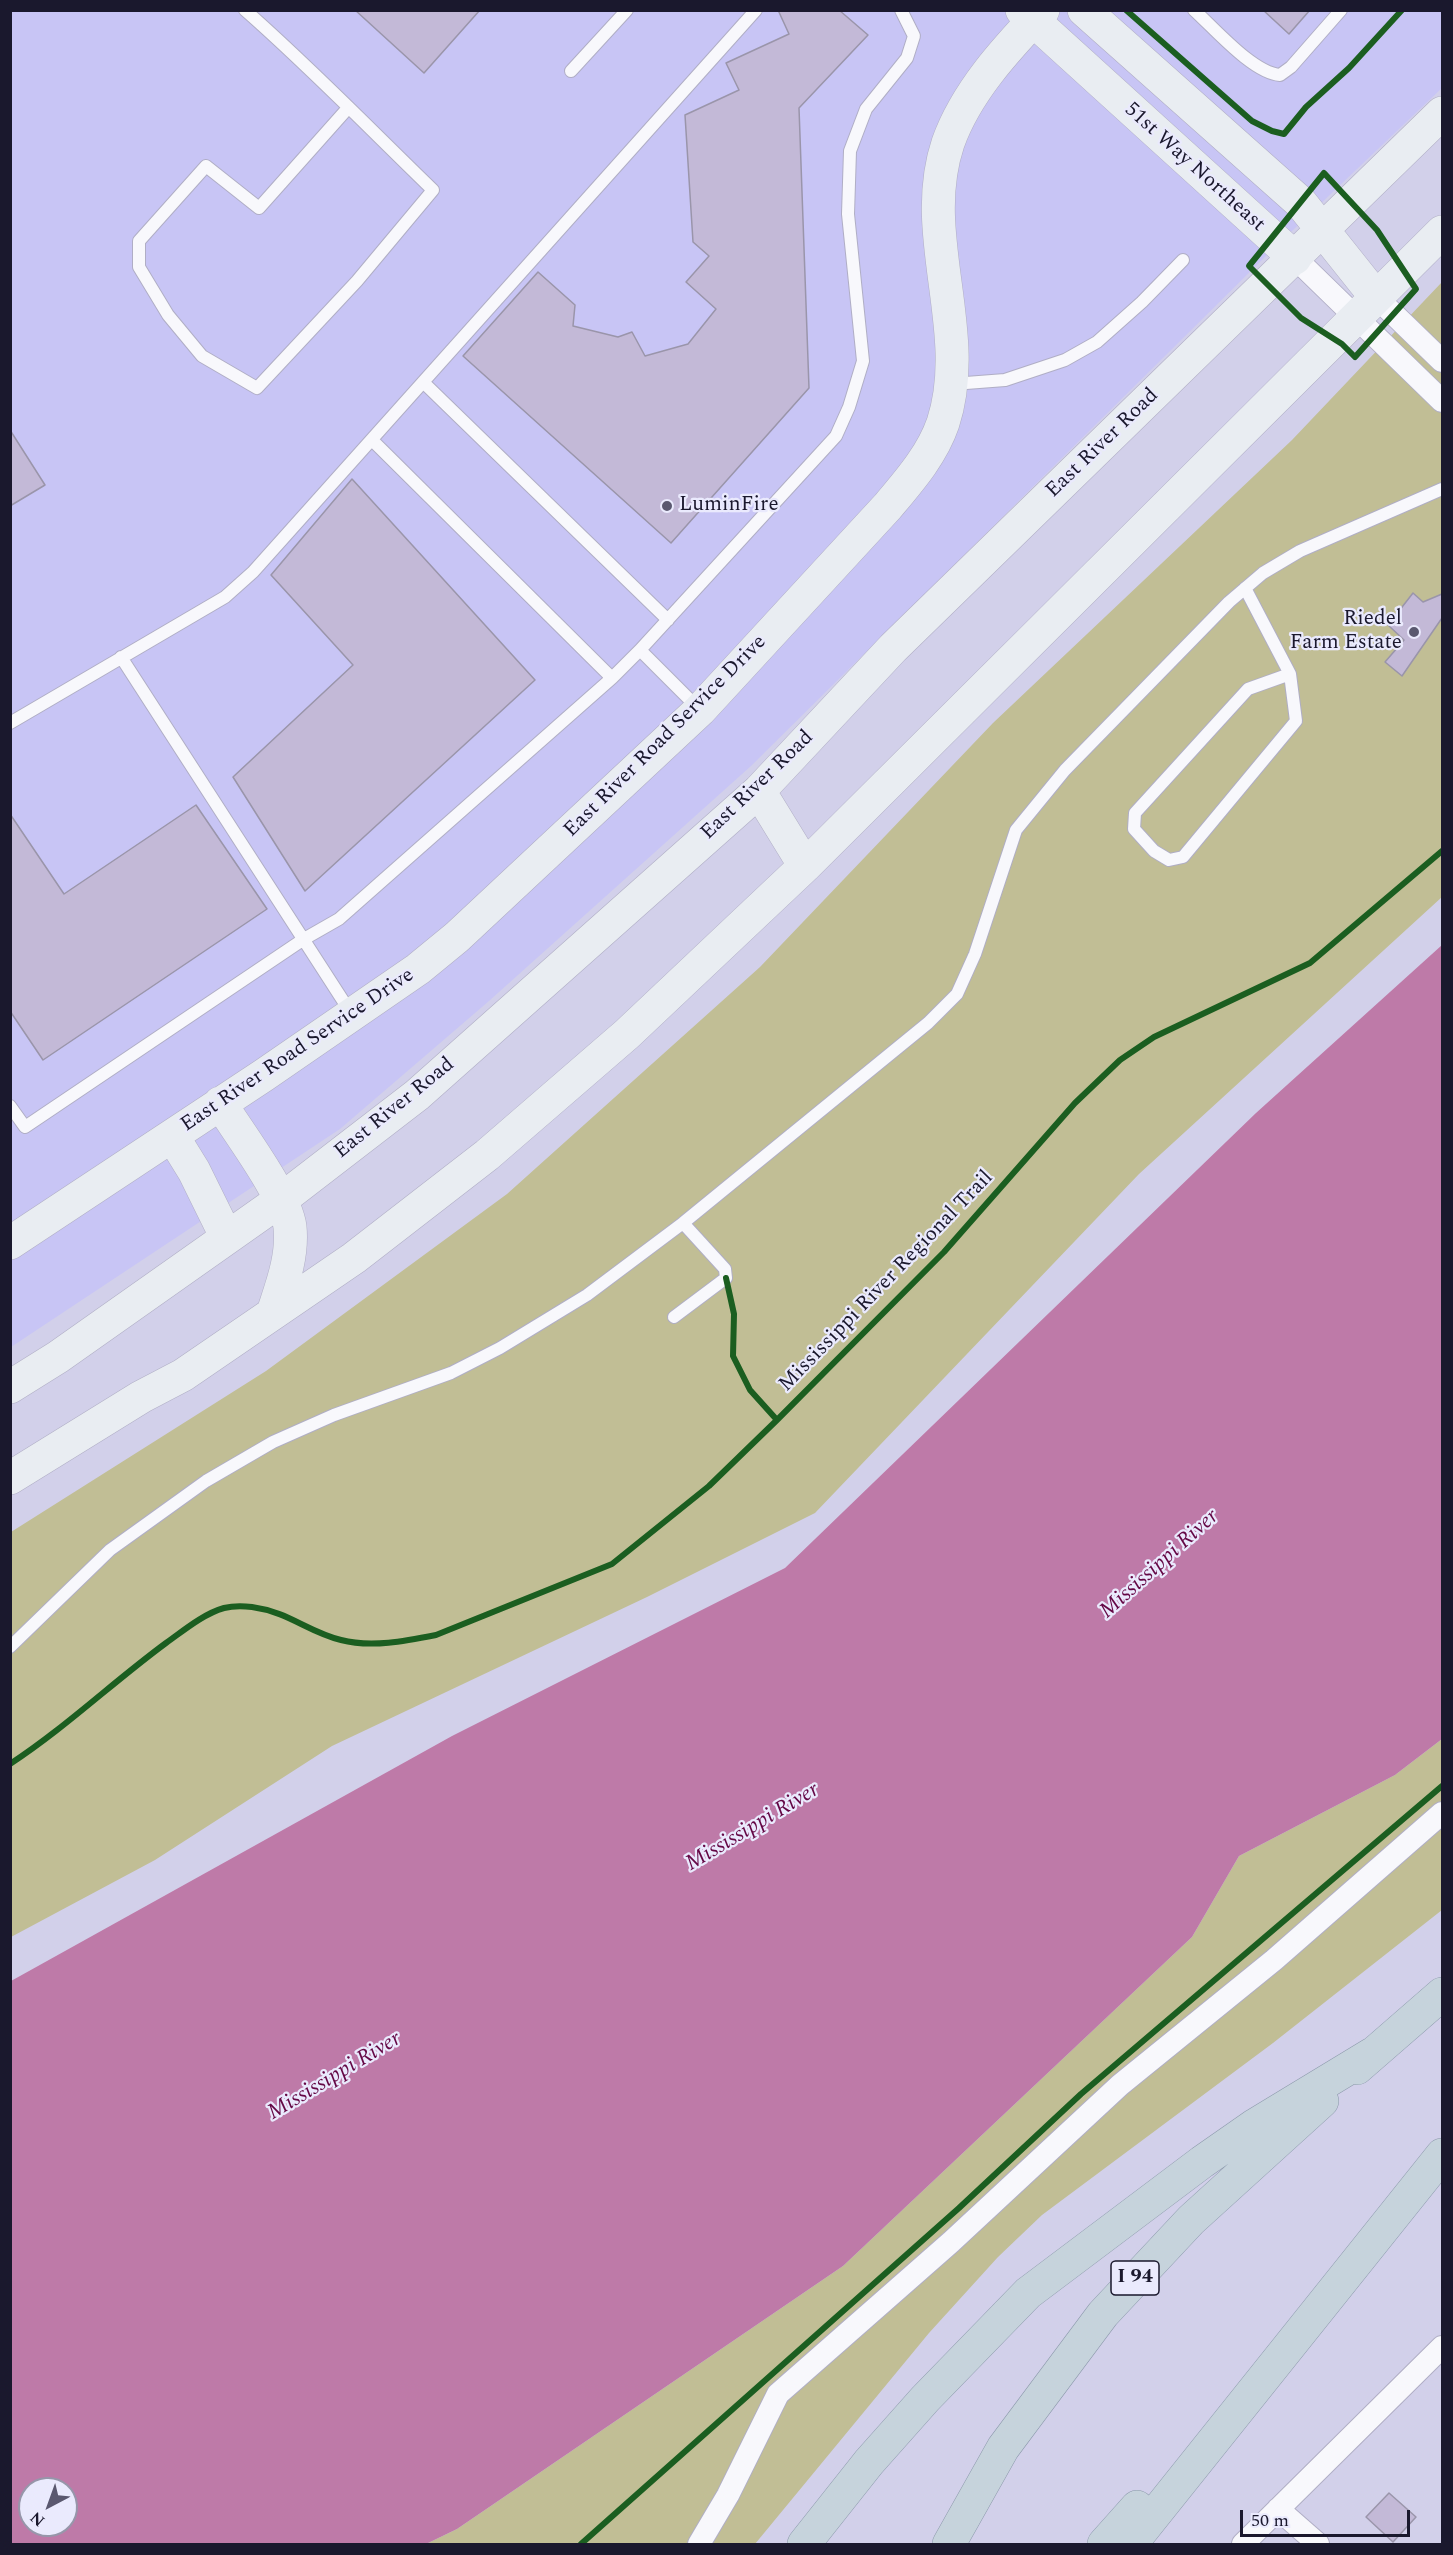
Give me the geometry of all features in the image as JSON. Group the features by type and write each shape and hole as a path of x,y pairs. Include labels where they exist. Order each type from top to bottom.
{"highway":[{"name":"I 94","path":"949,2544 1004,2448 1103,2314 1191,2220 1372,2054 1443,1994"},
{"path":"804,2544 869,2462 970,2351 1028,2293 1255,2125 1372,2054"},
{"path":"1131,2544 1443,2155"},
{"path":"823,2544 869,2482 930,2409 1099,2240"},
{"path":"1104,2544 1333,2290"}],"street":[{"name":"51st Way Northeast","path":"1084,10 1301,203 1324,230 1366,308 1443,401"},
{"name":"51st Way Northeast","path":"1032,14 1295,258 1443,361"},
{"name":"East River Road Service Drive","path":"10,1243 173,1137 418,969 457,937 700,710 916,473 943,424 952,384 949,308 938,223 939,185 948,143 980,82 1032,14"},
{"name":"East River Road","path":"10,1387 58,1357 226,1236 282,1199 417,1095 759,791 893,648 1443,113"},
{"path":"10,1478 141,1397 183,1375 354,1258 487,1155 627,1034 805,866 1443,232"},
{"path":"759,791 805,866"},
{"path":"220,1103 282,1199 290,1227 288,1268 273,1313"},
{"path":"173,1137 194,1171 226,1236"},
{"path":"699,2544 728,2495 778,2394 951,2242 1120,2085 1274,1960 1443,1813"},
{"path":"1243,2544 1443,2347"},
{"path":"1278,2509 1318,2544"}],"lane":[{"path":"245,10 348,108 433,190 357,281 257,388 202,356 168,315 138,267 139,241 206,165 258,208 348,108"},
{"path":"571,71 627,10"},
{"path":"10,723 225,597 253,573 756,10"},
{"path":"10,1106 24,1127 304,939 339,919 612,678 836,436 849,407 863,361 848,214 850,151 867,109 907,58 914,36 901,10"},
{"path":"1194,10 1257,67 1270,74 1280,75 1291,67 1341,10"},
{"path":"952,384 1005,380 1065,360 1097,342 1142,302 1183,260"},
{"path":"423,382 668,620"},
{"path":"372,440 612,678"},
{"path":"10,1647 110,1550 206,1481 273,1442 334,1415 451,1373 500,1348 587,1295 683,1223 928,1023 957,994 975,954 1016,830 1065,770 1245,588 1263,573 1300,551 1443,489"},
{"path":"1245,588 1290,674 1296,722 1183,857 1169,860 1154,851 1134,829 1135,813 1248,689 1290,674"},
{"path":"640,650 700,710"},
{"path":"122,657 352,1014"},
{"path":"675,1317 726,1278 725,1269 683,1223"}],"shaded area":[{"path":"11,11 1442,11 1442,88 1271,251 751,766 489,1001 340,1129 11,1347"},
{"path":"1442,282 1442,897 1139,1174 815,1513 647,1597 332,1746 155,1860 11,1937 11,1532 266,1371 507,1194 760,967 993,723 1292,440"},
{"path":"1442,1739 1442,1910 1273,2043 1042,2215 998,2257 929,2333 755,2544 426,2544 457,2529 843,2266 1192,1937 1239,1856 1395,1775"}],"water":[{"name":"Mississippi River","path":"1442,945 1442,1739 1395,1775 1239,1856 1192,1937 843,2266 457,2529 426,2544 11,2544 11,1981 452,1736 785,1568 1256,1113"}],"building":[{"path":"355,10 480,10 424,73"},
{"path":"778,10 839,10 868,35 799,108 809,388 671,543 463,356 538,272 575,305 573,326 618,337 632,332 645,356 688,344 716,309 686,282 709,256 693,242 685,115 739,90 726,63 789,34"},
{"path":"1263,10 1310,10 1289,34"},
{"path":"10,430 45,485 10,506"},
{"path":"352,479 535,680 305,891 233,777 353,665 271,575"},
{"name":"Riedel Farm Estate","path":"1413,593 1423,602 1442,594 1442,618 1402,676 1385,662 1404,640 1388,625"},
{"path":"196,805 267,909 43,1060 10,1011 10,814 64,894"},
{"path":"1389,2493 1416,2517 1393,2542 1366,2517"}],"cycle path":[{"path":"1126,10 1252,121 1284,134 1306,107 1349,68 1402,10"},
{"path":"1324,173 1377,230 1416,289 1355,357 1342,344 1301,318 1249,266 1324,173"},
{"name":"Mississippi River Regional Trail","path":"10,1764 179,1633 224,1608 245,1606 277,1613 341,1640 388,1643 436,1635 612,1564 709,1486 777,1420 944,1252 1075,1103 1120,1060 1154,1037 1310,963 1442,851"},
{"path":"726,1278 734,1314 733,1356 750,1390 777,1420"},
{"path":"581,2544 959,2208 1081,2094 1442,1786"}],"place":[{"name":"LuminFire","path":"667,506"},
{"name":"Riedel Farm Estate","path":"1414,632"}]}
